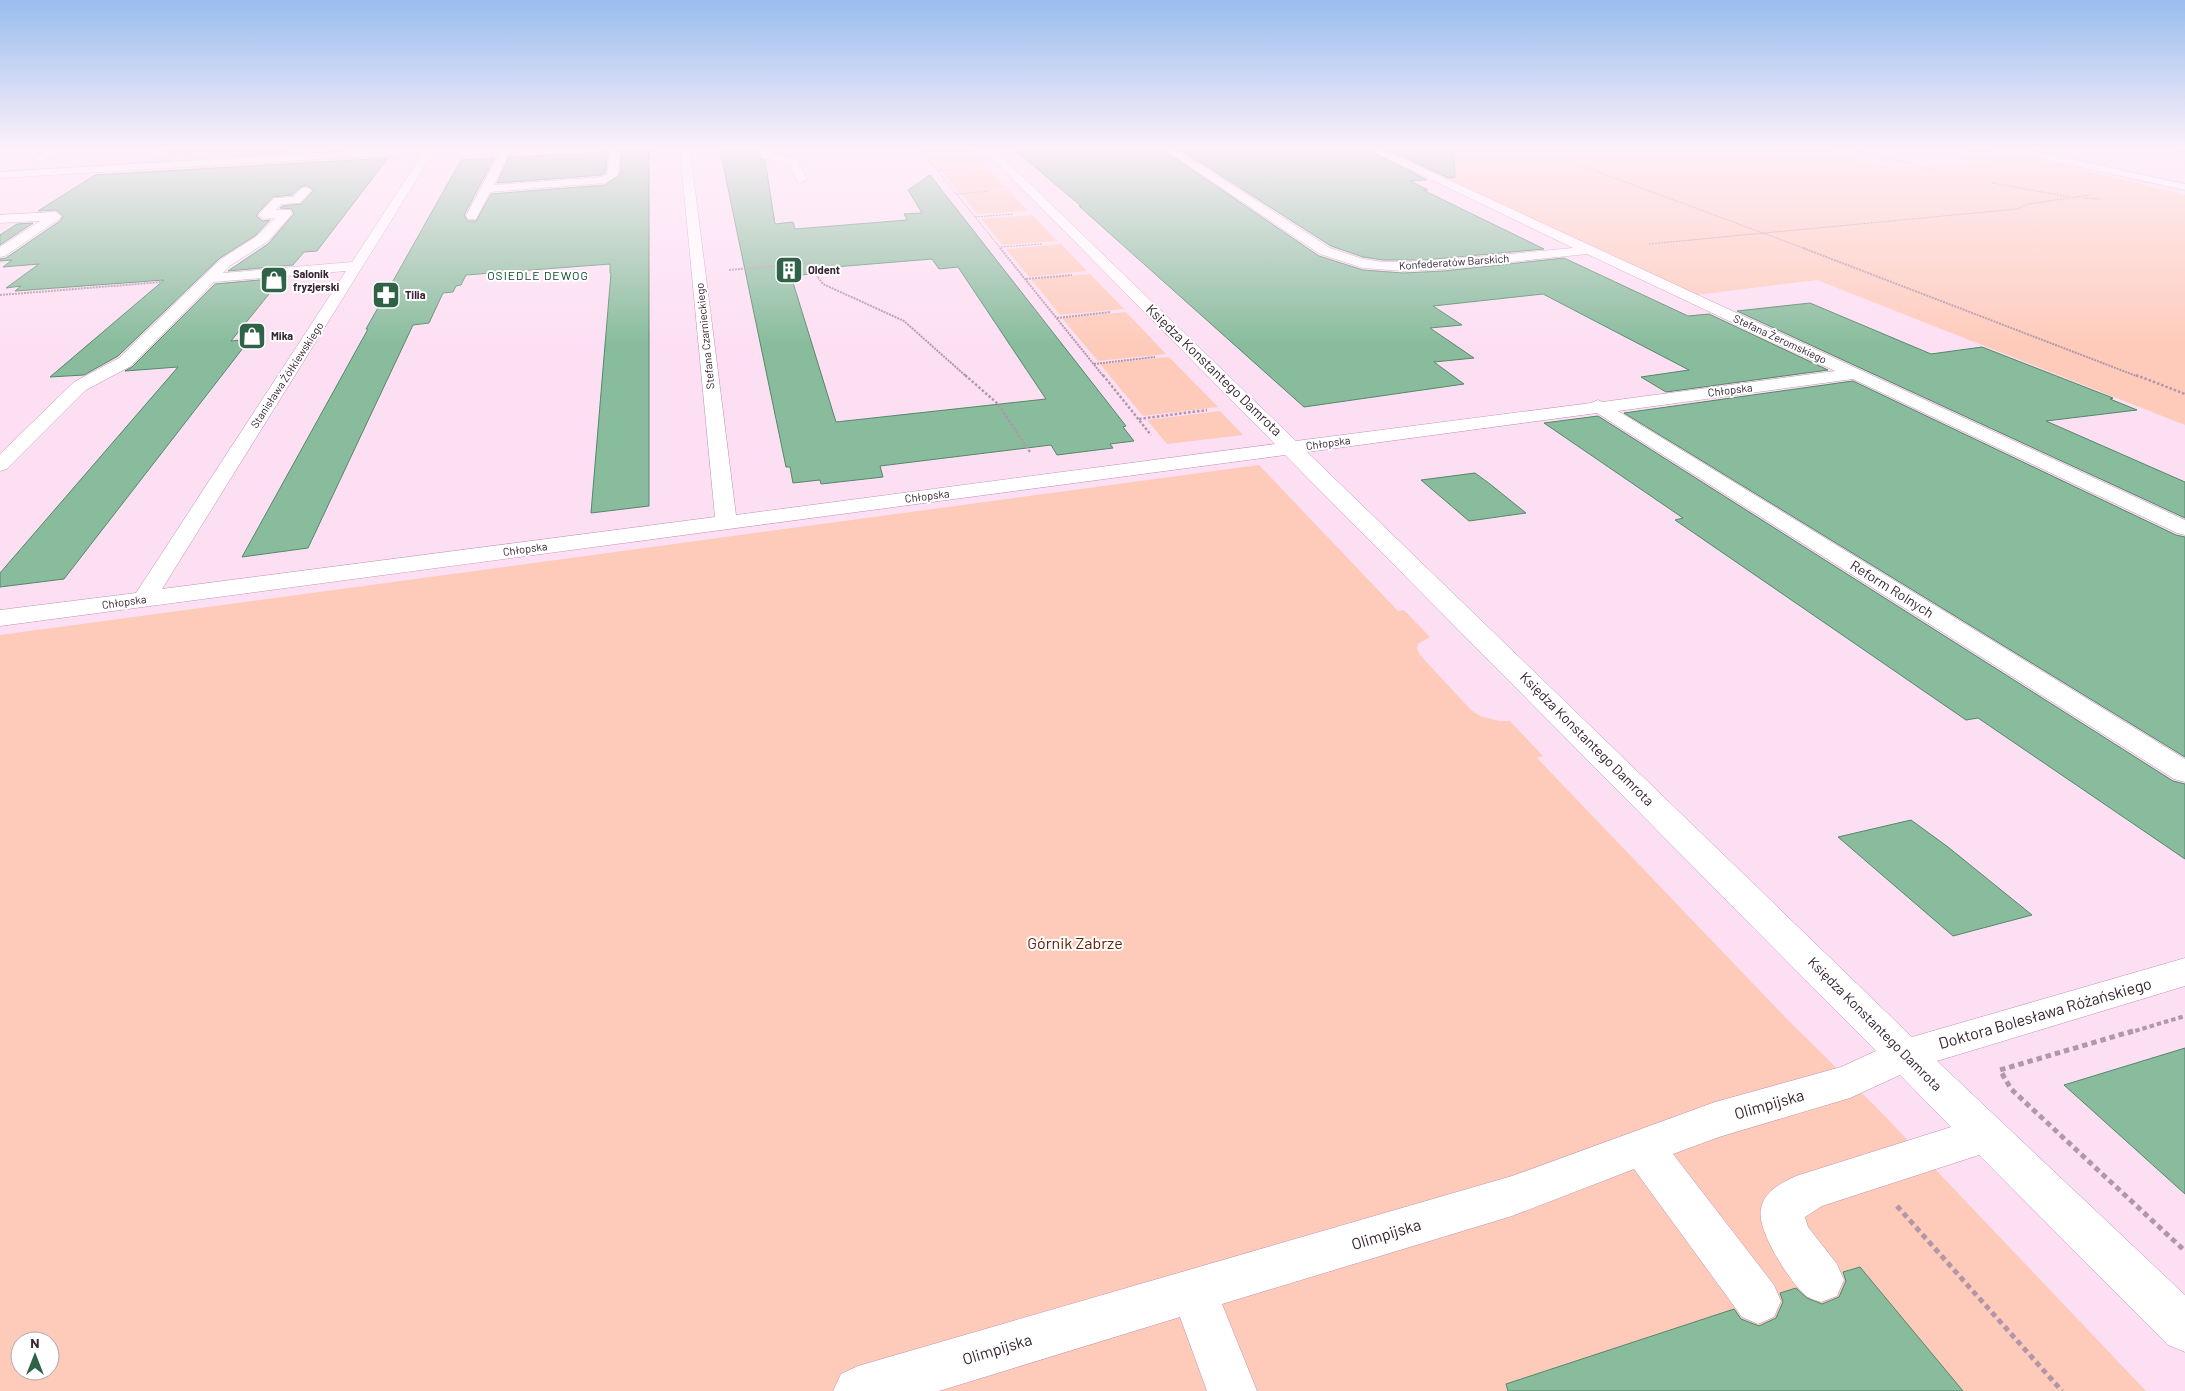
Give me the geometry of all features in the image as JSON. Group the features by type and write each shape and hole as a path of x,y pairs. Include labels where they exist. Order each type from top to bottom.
{"street":[{"path":"0,465 80,386 126,362 226,262 262,239 284,215"},
{"name":"Stanisława Żółkiewskiego","path":"144,599 389,215"},
{"name":"Stefana Czarnieckiego","path":"692,215 726,522"},
{"name":"Księdza Konstantego Damrota","path":"1055,215 2185,1328"},
{"name":"Konfederatów Barskich","path":"1270,215 1325,251 1341,259 1389,267 1413,267 1589,250"},
{"name":"Stefana Żeromskiego","path":"1514,215 2185,528"},
{"path":"0,219 55,216 0,253"},
{"path":"212,278 357,266"},
{"name":"Chłopska","path":"0,618 1598,406 1854,374"},
{"name":"Reform Rolnych","path":"1598,406 2185,772"},
{"name":"Doktora Bolesława Różańskiego","path":"1906,1055 2185,972"},
{"name":"Olimpijska","path":"858,1391 1512,1196 1715,1120 1850,1081 1906,1055"},
{"path":"1820,1280 1796,1249 1785,1230 1782,1210 1792,1200 1812,1190 1987,1134"},
{"path":"1642,1147 1758,1301"},
{"path":"1194,1291 1232,1391"}],"path":[{"path":"973,215 1153,438"},
{"path":"1715,215 2185,394"},
{"path":"1589,250 1955,215"},
{"path":"1000,247 1044,243"},
{"path":"698,273 810,263 824,269 817,276 823,284 904,321 998,404 1049,480"},
{"path":"1025,279 1074,274"},
{"path":"0,295 212,278"},
{"path":"1056,318 1111,312"},
{"path":"1094,364 1162,356"},
{"path":"1138,419 1214,410"},
{"path":"2185,1016 2000,1070 2011,1089 2185,1251"},
{"path":"1866,1172 2062,1391"}],"green space":[{"path":"1032,215 1057,241 1003,245 981,219"},
{"path":"1522,215 2185,215 2185,425 1817,280 1696,295"},
{"path":"1061,244 1087,271 1029,277 1006,249"},
{"path":"1090,274 1124,309 1060,315 1031,279"},
{"path":"1126,312 1166,354 1098,361 1062,318"},
{"path":"1169,357 1218,407 1143,416 1100,364"},
{"path":"1220,411 1243,435 1167,444 1147,420"},
{"name":"Górnik Zabrze","path":"1259,465 1398,611 1404,610 1430,637 1418,644 1417,649 1420,655 1471,710 1480,716 1499,721 1510,721 1543,756 1537,758 1787,1019 1879,1110 2146,1391 0,1391 0,635"}],"building":[{"path":"62,215 257,215 263,221 270,220 256,235 220,258 118,356 84,375 50,377 164,280 15,291 21,286 6,288 39,264 3,267 12,260 0,261 0,259 6,258 60,221 63,216"},
{"path":"293,215 345,215 317,251 304,252 293,265 228,271 268,244"},
{"path":"430,215 464,215 468,221 476,221 479,215 649,215 649,506 591,513 611,273 610,264 466,275 461,285 456,286 453,292 443,293 429,323 413,325 308,548 242,557"},
{"path":"734,215 774,215 775,224 793,222 795,229 907,220 904,215 961,215 1126,426 1123,427 1134,441 1110,444 1113,448 1057,455 1051,445 880,466 883,477 821,484 820,480 793,483 790,467 786,467","holes":["932,259 939,269 958,267 1046,399 836,422 791,276 811,274 810,269"]},
{"path":"1089,215 1259,215 1319,256 1363,270 1403,273 1444,271 1564,258 1688,316 1709,314 1828,370 1666,392 1641,377 1689,370 1543,294 1433,306 1462,325 1430,328 1474,358 1434,362 1464,384 1304,407"},
{"path":"1282,215 1474,215 1544,249 1424,260 1383,260 1363,257 1331,246"},
{"path":"33,223 0,245 0,235 17,224"},
{"path":"282,278 231,341 250,339 64,579 0,587 0,573 178,367 125,371 132,367 215,284"},
{"path":"1810,303 1931,354 1982,347 2113,398 2110,399 2137,410 2046,421 2185,482 2185,518 1737,311"},
{"path":"1853,381 2176,535 2185,537 2185,757 1624,413"},
{"path":"1598,416 2173,781 2185,784 2185,859 1978,718 1966,720 1675,520 1683,518 1544,423"},
{"path":"1475,473 1526,513 1469,521 1421,480"},
{"path":"1911,820 1948,847 2032,915 1953,936 1838,837"},
{"path":"2185,1048 2185,1194 2064,1085"},
{"path":"1860,1267 1963,1391 1508,1391 1506,1384 1734,1309 1741,1319 1759,1326 1776,1318 1783,1302 1780,1293 1796,1288 1807,1298 1822,1304 1839,1297 1846,1281 1843,1272"}],"place":[{"name":"Oldent","path":"789,270"},
{"name":"Salonik fryzjerski","path":"274,280"},
{"name":"Tilia","path":"386,295"},
{"name":"Mika","path":"252,336"}],"district":[{"name":"OSIEDLE DEWOG","path":"538,276"}]}
